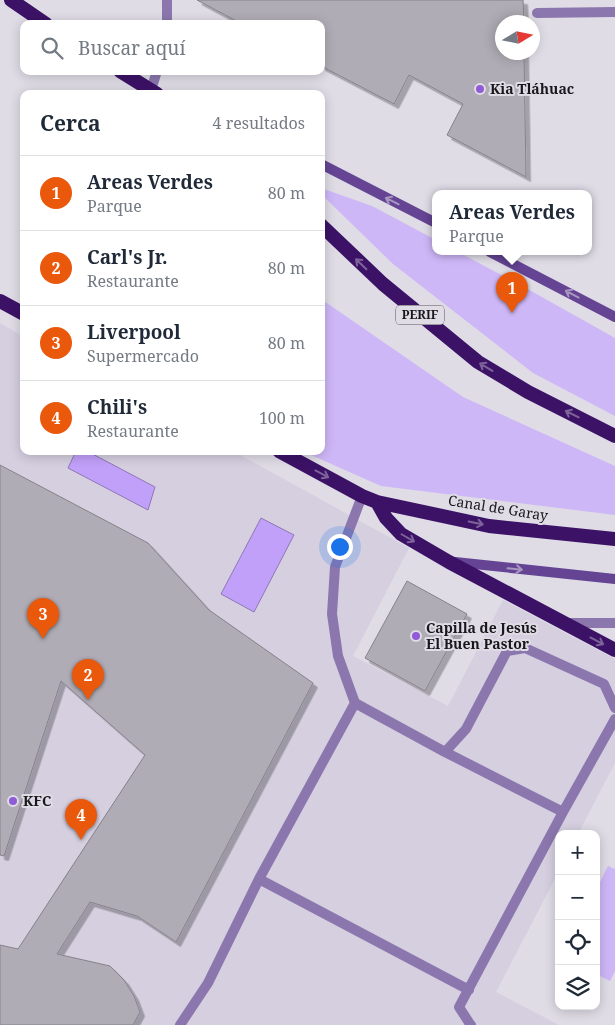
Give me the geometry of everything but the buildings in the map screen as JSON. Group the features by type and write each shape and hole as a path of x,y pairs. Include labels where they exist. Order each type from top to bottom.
{"highway":[{"path":"11,0 40,20"},
{"path":"126,75 150,90"},
{"name":"PERIF","path":"325,229 383,284 478,362 528,392 615,436"},
{"path":"0,301 20,312"},
{"name":"Canal de Garay","path":"286,455 362,496 377,502 489,526 615,539"},
{"path":"377,502 386,518 401,534 449,562 615,650"}],"main road":[{"path":"325,166 432,221"},
{"path":"496,255 615,317"},
{"path":"449,562 615,579"}],"street":[{"path":"167,0 167,20"},
{"path":"536,13 615,12"},
{"path":"155,90 157,75"},
{"path":"362,496 335,567 332,614 338,656 355,703 445,752 563,812"},
{"path":"565,624 615,623"},
{"path":"445,752 466,728 507,651 525,648 604,684 615,708"},
{"path":"180,1025 208,982 259,879 355,703"},
{"path":"472,1025 460,1007 563,812 615,719"},
{"path":"259,879 469,990"}],"shaded area":[{"path":"325,189 372,206 432,238 432,255 464,255 615,338 615,416 533,373 393,264 325,198"},
{"path":"325,302 463,397 615,466 615,515 381,486 311,455 325,455"},
{"path":"0,323 20,335 20,455 240,455 409,548 353,656 448,706 503,600 615,659 615,763 580,830 555,830 555,879 496,992 559,1025 0,1025"},
{"path":"74,455 95,455 155,487 148,510 68,468"},
{"path":"261,518 294,535 254,612 221,594"},
{"path":"608,866 615,869 615,971 610,981 600,976 600,882"}],"place":[{"name":"Kia Tláhuac","path":"480,89"},
{"name":"Areas Verdes","path":"512,313"},
{"name":"Capilla de Jesús El Buen Pastor","path":"416,636"},
{"name":"Liverpool","path":"43,639"},
{"name":"Carl's Jr.","path":"88,700"},
{"name":"KFC","path":"13,801"},
{"name":"Chili's","path":"81,840"}]}
